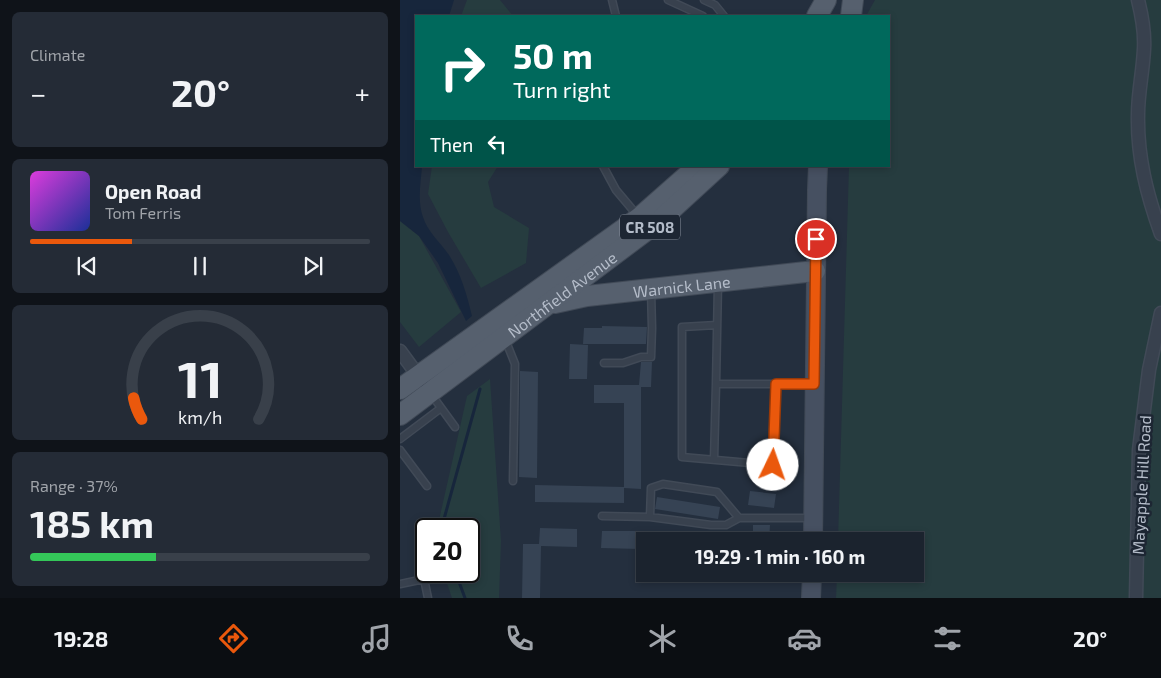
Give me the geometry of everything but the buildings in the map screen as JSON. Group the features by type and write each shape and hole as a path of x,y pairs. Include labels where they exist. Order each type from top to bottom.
{"main road":[{"path":"823,10 840,0"},
{"path":"851,15 853,0"},
{"name":"Northfield Avenue","path":"400,416 436,400 504,338 548,304 572,276 697,167"},
{"name":"Northfield Avenue","path":"400,389 418,375 659,221 718,167"},
{"path":"813,532 815,271 818,167"},
{"name":"Warnick Lane","path":"548,304 587,296 815,271"},
{"path":"811,598 812,582"}],"street":[{"path":"1138,0 1143,20 1144,48 1138,114 1140,155 1148,196 1161,234"},
{"name":"Mayapple Hill Road","path":"1136,598 1139,450 1149,370 1161,313"},
{"path":"400,351 436,400"}],"lane":[{"path":"612,0 616,15"},
{"path":"668,0 701,15"},
{"path":"704,0 715,5 723,15"},
{"path":"603,167 616,190 639,218"},
{"path":"714,460 718,282"},
{"path":"604,364 622,363 641,357 651,357 651,289"},
{"path":"717,325 682,327 682,457 773,465 776,384"},
{"path":"504,338 515,364 513,481"},
{"path":"716,384 814,384"},
{"path":"400,439 436,400 455,427"},
{"path":"400,450 428,486"},
{"path":"650,517 651,488 663,484 717,492 739,518"},
{"path":"602,516 650,517 711,525 726,525 739,518 813,518"},
{"path":"400,584 424,580 428,598"}],"green space":[{"path":"467,0 500,0 512,15 461,15"},
{"path":"875,0 1161,0 1161,598 836,598 837,582 924,582 924,532 838,532 849,167 890,167 890,15 867,15"},
{"path":"432,167 497,167 488,182 494,207 529,228 526,263 481,288 428,194"},
{"path":"400,221 419,236 461,312 419,347 400,322"},
{"path":"490,379 501,541 499,598 452,598 447,583 480,583 480,518 439,518 467,396"}],"water":[{"path":"400,0 454,0 449,15 415,15 415,167 422,167 420,198 421,211 425,222 449,255 466,292 472,316 466,321 438,263 419,236 400,221"}],"waterway":[{"path":"444,518 480,389"},
{"path":"459,583 465,598"}],"route":[{"path":"773,465 776,384 814,384 816,239"}]}
